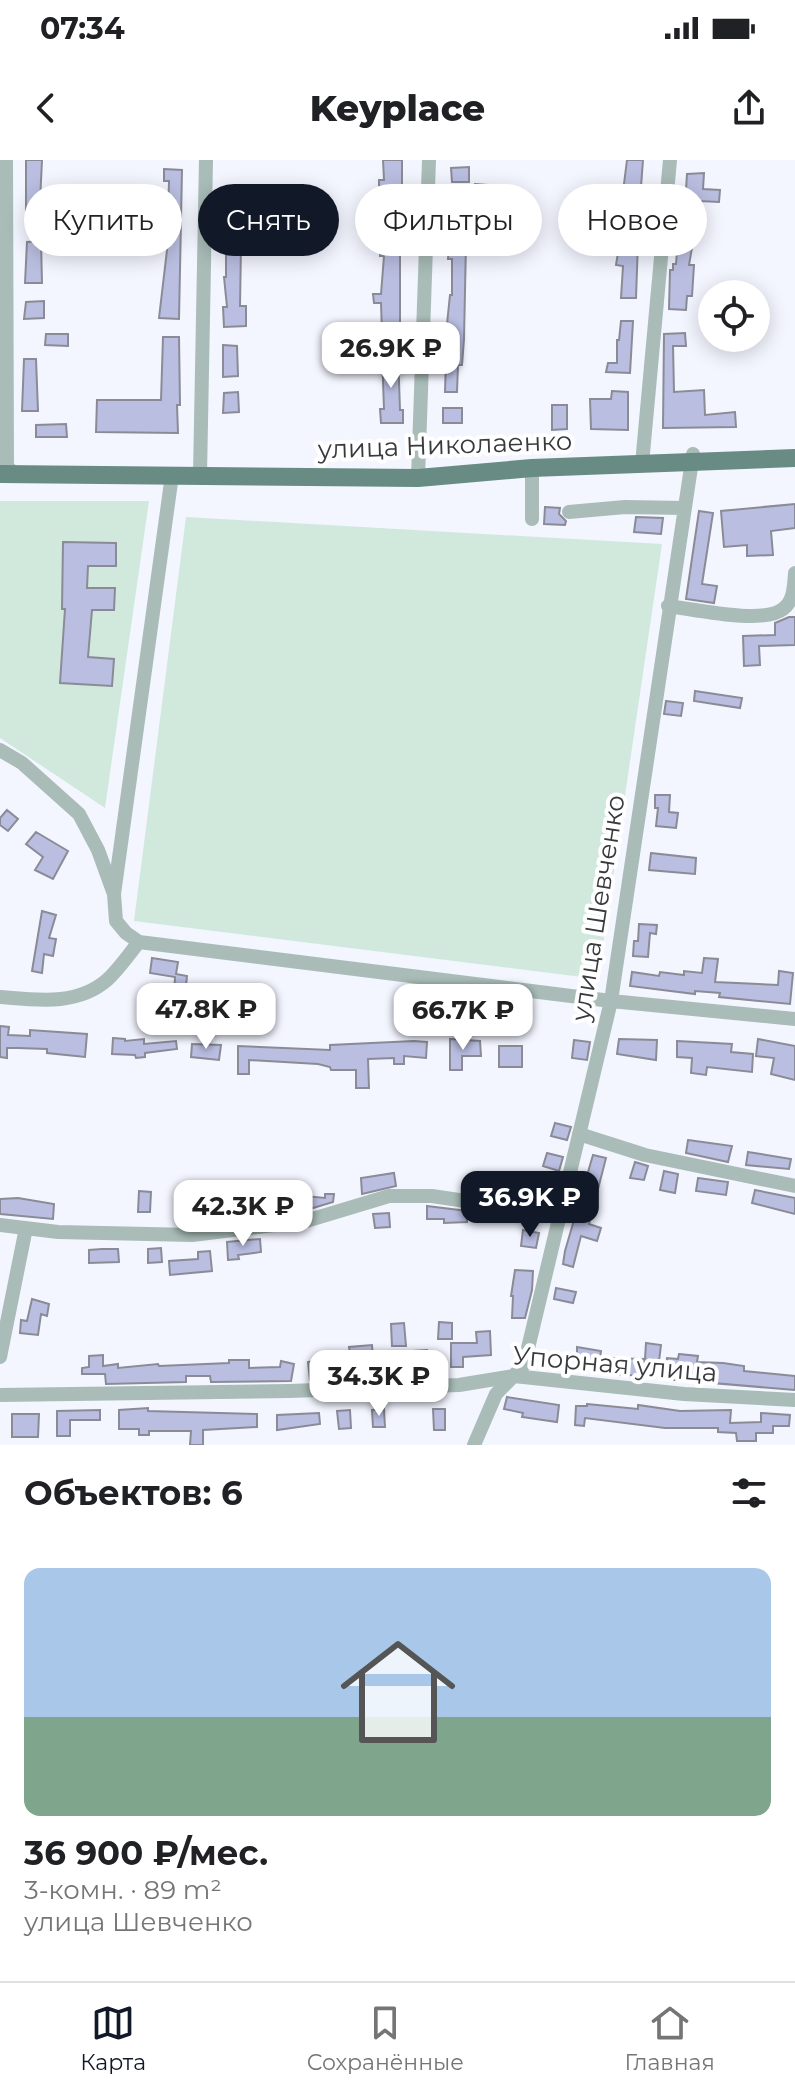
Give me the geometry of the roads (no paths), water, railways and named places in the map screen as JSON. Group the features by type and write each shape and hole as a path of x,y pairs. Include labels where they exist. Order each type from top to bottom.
{"main road":[{"name":"улица Николаенко","path":"417,472 795,450"},
{"name":"улица Николаенко","path":"692,458 795,458"},
{"name":"улица Николаенко","path":"5,470 417,472 642,460"},
{"name":"улица Николаенко","path":"5,470 172,475 200,472"}],"street":[{"path":"5,470 6,160"},
{"path":"200,472 206,160"},
{"path":"417,472 422,409 429,160"},
{"path":"642,460 670,160"},
{"name":"улица Шевченко","path":"474,1445 496,1394 524,1365 611,1001 692,458"},
{"path":"532,468 532,519"},
{"path":"172,475 114,894 116,921 126,933 139,942 611,1001 795,1019"},
{"path":"569,512 625,507 684,508"},
{"path":"668,606 765,616 783,609 793,595 795,573"},
{"path":"0,750 22,763 79,814 98,850 114,894"},
{"path":"0,997 49,1001 83,995 107,980 139,942"},
{"path":"579,1134 645,1155 795,1186"},
{"path":"0,1225 58,1232 192,1235 306,1221 389,1196 432,1196 560,1215"},
{"path":"0,1357 26,1228"},
{"name":"Упорная улица","path":"0,1395 443,1386 514,1376 684,1394 795,1400"}]}
